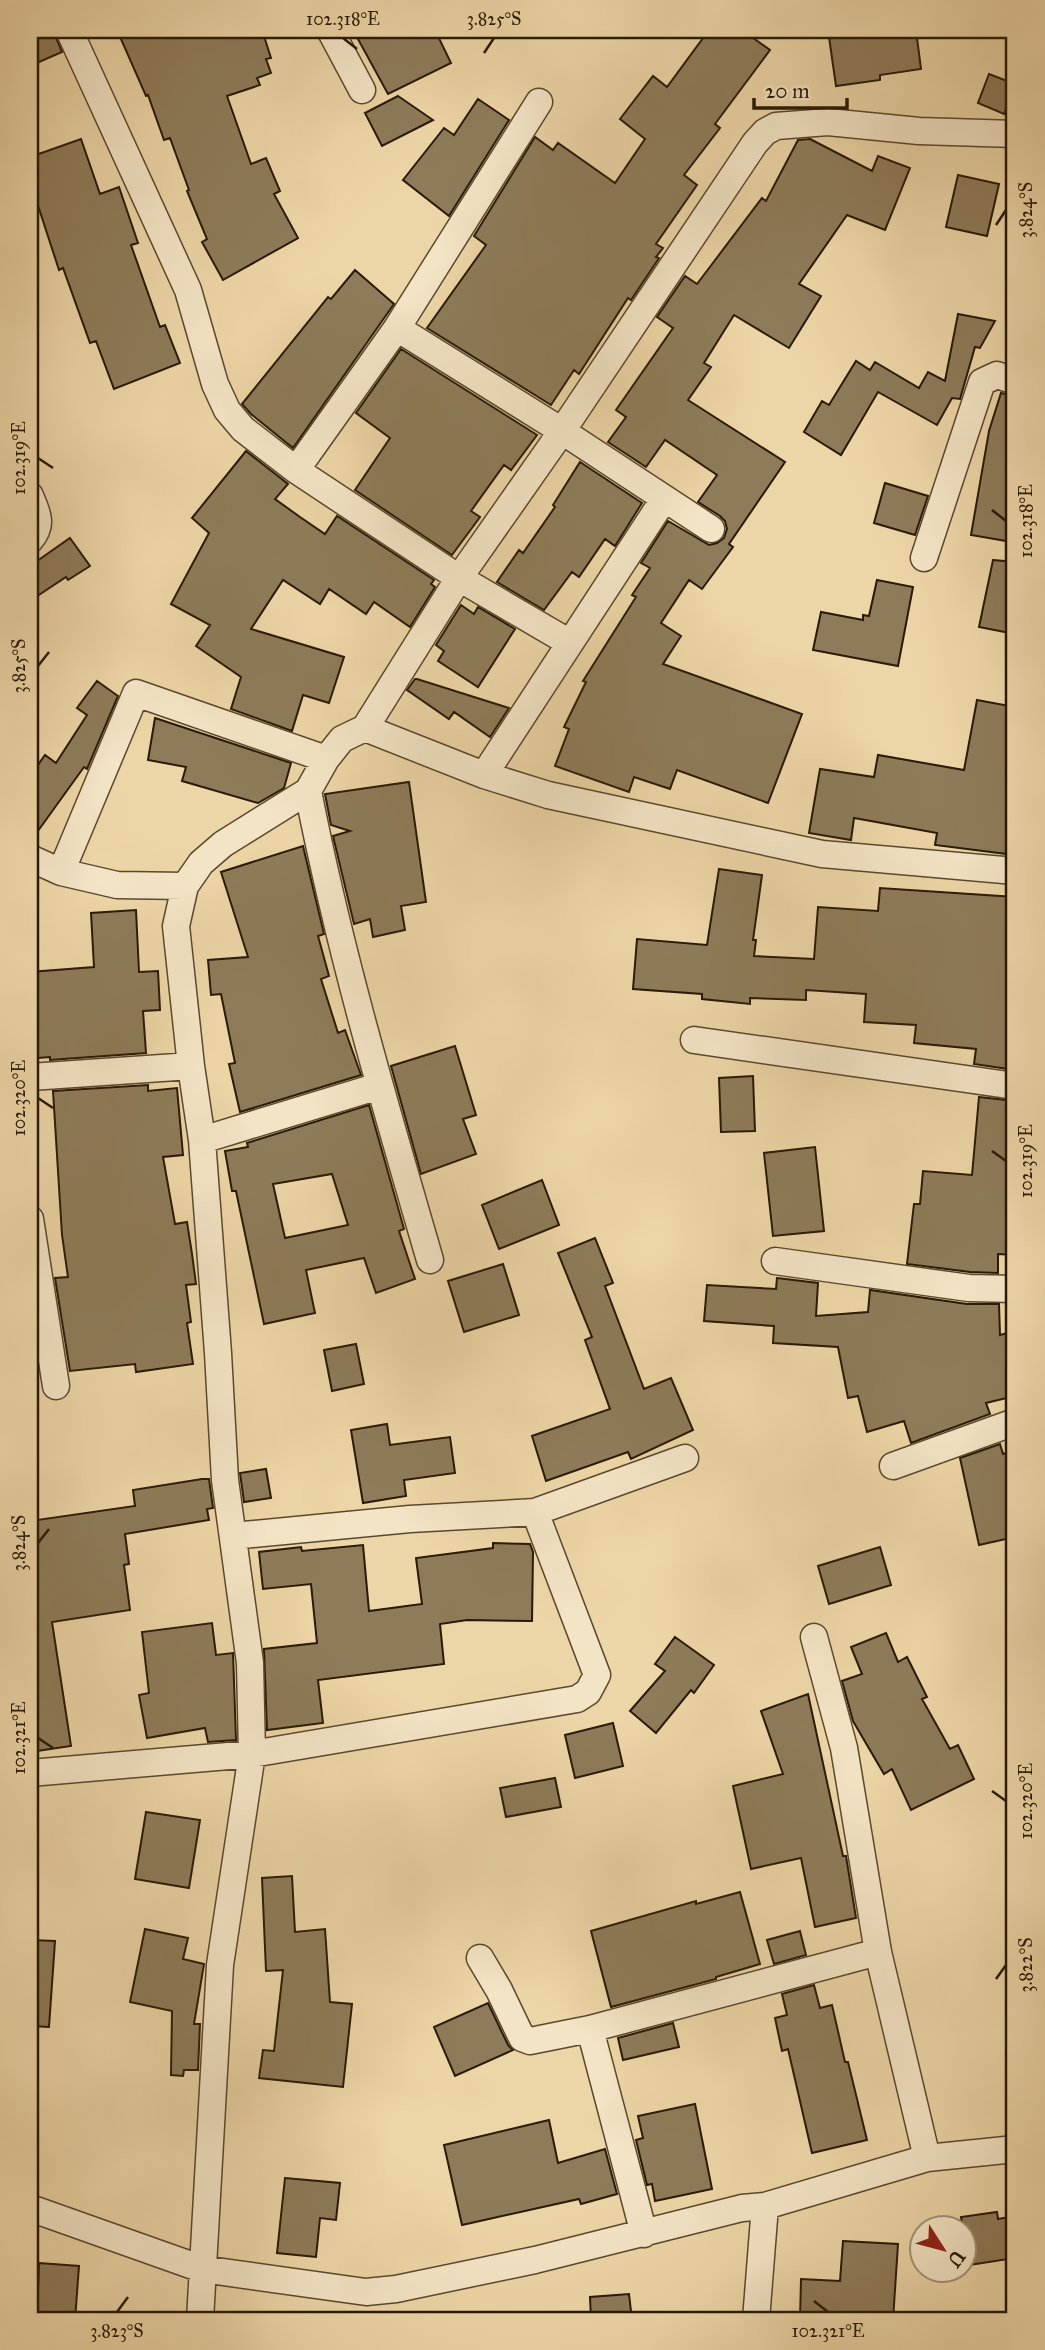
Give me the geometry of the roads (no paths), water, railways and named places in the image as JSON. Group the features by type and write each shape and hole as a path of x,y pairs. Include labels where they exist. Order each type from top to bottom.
{"street":[{"path":"69,30 188,290 215,384 226,410 243,429 296,470 459,578 570,643"},
{"path":"330,30 362,90"},
{"path":"296,470 397,328 539,102"},
{"path":"200,2320 220,1965 252,1754 250,1663 225,1480 202,1140 176,926 185,886 201,863 223,844 308,792 326,759 342,738 365,728 459,578 765,132 786,124 828,122 919,131 1015,134"},
{"path":"397,328 562,431 711,529"},
{"path":"924,558 982,382 997,375 1015,381"},
{"path":"30,496 39,518 38,528 30,540"},
{"path":"484,775 664,499"},
{"path":"61,872 136,693 326,759"},
{"path":"365,728 484,775 548,796 822,854 1015,871"},
{"path":"308,792 323,869 379,1086 430,1260"},
{"path":"30,858 61,872 117,885 185,886"},
{"path":"30,880 61,872"},
{"path":"694,1040 1015,1086"},
{"path":"30,1077 191,1066"},
{"path":"202,1140 379,1086"},
{"path":"30,1219 31,1247 56,1386"},
{"path":"775,1262 969,1288 1015,1289"},
{"path":"893,1466 1015,1422"},
{"path":"233,1536 410,1519 535,1512 685,1458"},
{"path":"30,1773 252,1754 577,1699 589,1692 597,1675 535,1512"},
{"path":"814,1637 844,1748 878,1952 927,2158"},
{"path":"480,1958 525,2040 590,2029 878,1952"},
{"path":"590,2029 644,2234"},
{"path":"30,2208 202,2269 366,2292 396,2289 535,2260 742,2208 765,2206 927,2158 1015,2149"},
{"path":"756,2320 765,2206"}]}
